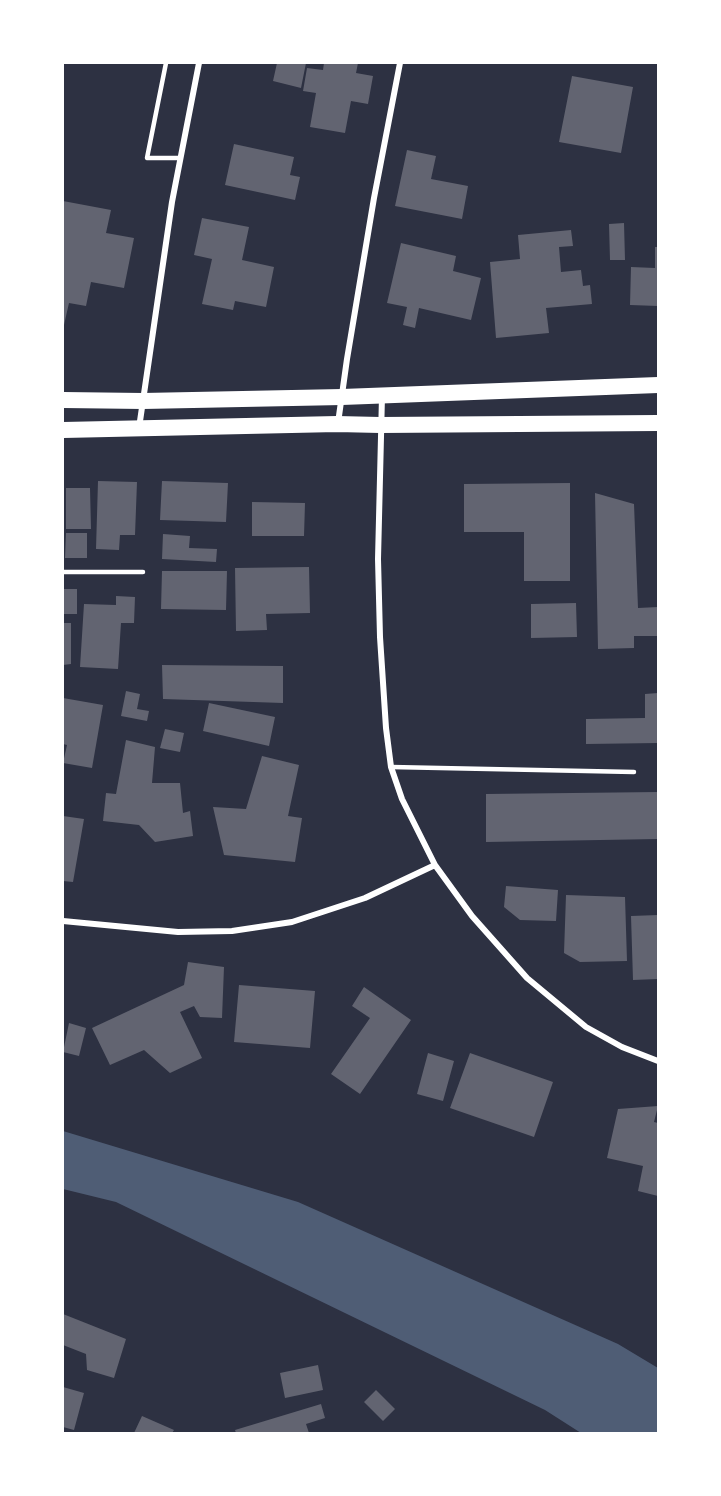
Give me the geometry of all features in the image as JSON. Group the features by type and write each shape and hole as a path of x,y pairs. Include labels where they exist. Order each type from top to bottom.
{"highway":[{"path":"63,400 142,401 342,397 658,385"},
{"path":"63,430 338,424 658,423"}],"street":[{"path":"139,429 172,202 199,63"},
{"path":"338,424 374,198 400,63"},
{"path":"382,395 378,570 385,717 391,767 402,799 435,865 472,916 527,978 586,1027 622,1047 658,1061"},
{"path":"63,921 178,932 232,931 292,922 365,898 435,865"}],"lane":[{"path":"166,63 147,158 180,158"},
{"path":"63,572 143,572"},
{"path":"391,767 634,772"}],"water":[{"path":"63,1131 298,1202 618,1344 658,1368 658,1433 581,1433 545,1410 116,1202 63,1189"}],"building":[{"path":"277,63 306,63 301,88 273,81"},
{"path":"324,63 358,63 356,73 373,76 368,104 351,101 345,133 310,127 316,93 303,91 307,68 323,70"},
{"path":"572,76 633,87 621,153 559,142"},
{"path":"234,144 294,157 290,175 300,177 295,200 225,185"},
{"path":"407,150 436,156 431,179 468,186 462,219 395,206"},
{"path":"63,201 111,210 106,233 134,238 124,288 91,282 86,306 69,303 64,325 63,325"},
{"path":"202,218 249,227 242,260 274,267 266,307 235,301 233,310 202,304 212,259 194,255"},
{"path":"624,223 625,260 610,260 609,224"},
{"path":"571,230 573,246 559,247 561,272 581,270 583,286 590,285 592,304 546,308 549,333 496,338 490,262 520,259 518,235"},
{"path":"401,243 456,256 453,271 481,278 471,320 419,308 415,328 403,325 407,307 387,303"},
{"path":"655,247 658,247 658,306 630,305 631,267 655,268"},
{"path":"98,481 137,482 135,535 120,535 119,550 96,549"},
{"path":"162,481 228,483 226,522 160,520"},
{"path":"570,483 570,581 524,581 524,532 464,532 464,484"},
{"path":"66,488 90,488 91,529 66,529"},
{"path":"595,493 634,504 638,608 658,607 658,636 634,636 634,648 598,649"},
{"path":"252,502 305,503 304,536 252,536"},
{"path":"66,533 87,533 87,558 65,558"},
{"path":"163,534 190,536 189,548 217,549 216,562 162,559"},
{"path":"309,567 310,613 266,614 267,630 236,631 235,568"},
{"path":"162,571 227,571 226,610 161,609"},
{"path":"63,589 77,589 77,614 63,614"},
{"path":"116,596 135,597 134,623 121,623 118,669 80,667 84,604 116,605"},
{"path":"576,603 577,637 531,638 531,604"},
{"path":"63,623 71,623 71,664 63,665"},
{"path":"162,665 283,666 283,703 163,699"},
{"path":"126,691 140,694 137,709 149,711 147,721 121,716"},
{"path":"658,693 658,743 586,744 586,719 645,718 645,694"},
{"path":"63,698 103,705 92,768 63,763 67,745 63,744"},
{"path":"209,703 275,717 269,746 203,731"},
{"path":"165,729 184,733 180,752 160,748"},
{"path":"126,740 155,747 152,783 180,783 183,813 190,811 193,836 155,842 139,825 103,821 106,793 116,794"},
{"path":"262,756 299,765 288,816 302,818 295,862 224,855 213,807 246,809"},
{"path":"658,792 658,839 486,842 486,794"},
{"path":"63,816 84,819 73,882 63,881"},
{"path":"506,886 558,890 556,921 520,920 504,907"},
{"path":"566,895 625,897 627,961 580,962 564,953"},
{"path":"658,915 658,979 633,980 631,916"},
{"path":"188,962 224,967 222,1018 200,1017 194,1006 180,1012 202,1058 170,1073 144,1050 110,1065 92,1028 184,985"},
{"path":"239,985 315,991 310,1048 234,1042"},
{"path":"364,987 411,1020 360,1094 331,1074 370,1018 352,1006"},
{"path":"69,1023 86,1028 79,1056 63,1052"},
{"path":"428,1053 454,1061 443,1101 417,1094"},
{"path":"470,1053 553,1082 534,1137 450,1108"},
{"path":"658,1106 654,1122 658,1123 658,1196 638,1191 643,1166 607,1158 618,1109"},
{"path":"63,1314 126,1339 114,1378 87,1370 86,1354 63,1345"},
{"path":"318,1365 323,1390 285,1398 280,1373"},
{"path":"63,1387 84,1393 74,1430 63,1427"},
{"path":"376,1390 395,1409 383,1421 364,1402"},
{"path":"321,1404 325,1418 306,1424 309,1433 236,1433 235,1430"},
{"path":"142,1416 174,1430 172,1433 134,1433"}]}
